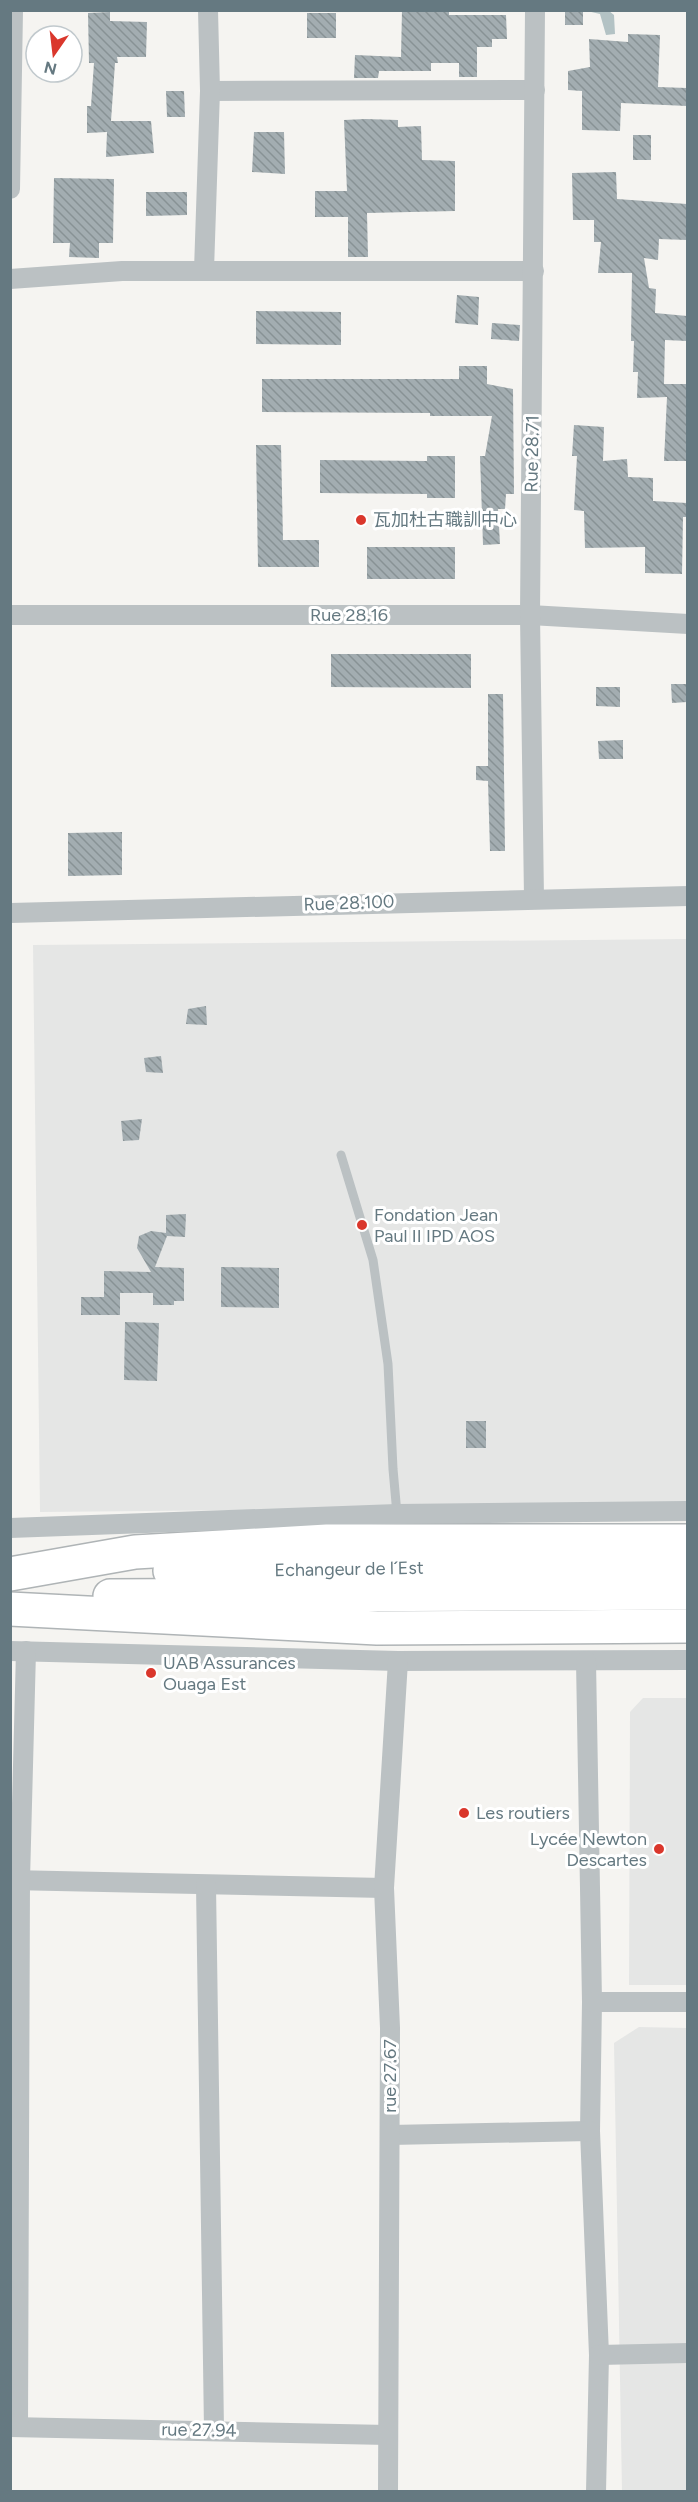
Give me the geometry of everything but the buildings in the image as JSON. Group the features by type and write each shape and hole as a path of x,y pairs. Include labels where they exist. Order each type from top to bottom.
{"highway":[{"path":"10,1574 135,1552 327,1541 687,1541"},
{"name":"Echangeur de l´Est","path":"10,1596 655,1579 687,1564"},
{"name":"Echangeur de l´Est","path":"10,1574 655,1579 687,1593"},
{"path":"10,1609 377,1628 687,1626"}],"street":[{"path":"10,189 13,10"},
{"path":"204,270 210,91 208,10"},
{"name":"Rue 28.71","path":"534,898 530,615 535,10"},
{"path":"210,91 535,90"},
{"path":"10,279 122,271 534,271"},
{"name":"Rue 28.16","path":"10,615 530,615 687,624"},
{"name":"Rue 28.100","path":"10,913 534,898 687,896"},
{"path":"10,1527 397,1514 687,1511"},
{"path":"14,2427 15,1880 18,1651 398,1661 687,1660"},
{"path":"586,1660 592,2002 590,2131 599,2355 596,2492"},
{"name":"rue 27.67","path":"388,2492 389,1960 384,1888 398,1661"},
{"path":"15,1880 384,1888"},
{"path":"206,1885 214,2430"},
{"path":"592,2002 687,2002"},
{"path":"390,2135 590,2131"},
{"path":"599,2355 687,2353"},
{"name":"rue 27.94","path":"14,2427 388,2435"}],"lane":[{"path":"341,1155 374,1260 388,1364 397,1514"}],"shaded area":[{"path":"587,11 609,11 614,15 615,34 606,35 600,14"},
{"name":"Fondation Jean Paul II IPD AOS","path":"687,939 687,1506 40,1512 33,945"},
{"name":"Lycée Newton Descartes","path":"643,1698 687,1698 687,1985 629,1985 630,1712"},
{"path":"639,2027 687,2028 687,2491 622,2491 614,2043"}],"place":[{"name":"瓦加杜古職訓中心","path":"361,520"},
{"name":"Fondation Jean Paul II IPD AOS","path":"362,1225"},
{"name":"UAB Assurances Ouaga Est","path":"151,1673"},
{"name":"Les routiers","path":"464,1813"},
{"name":"Lycée Newton Descartes","path":"659,1849"}]}
